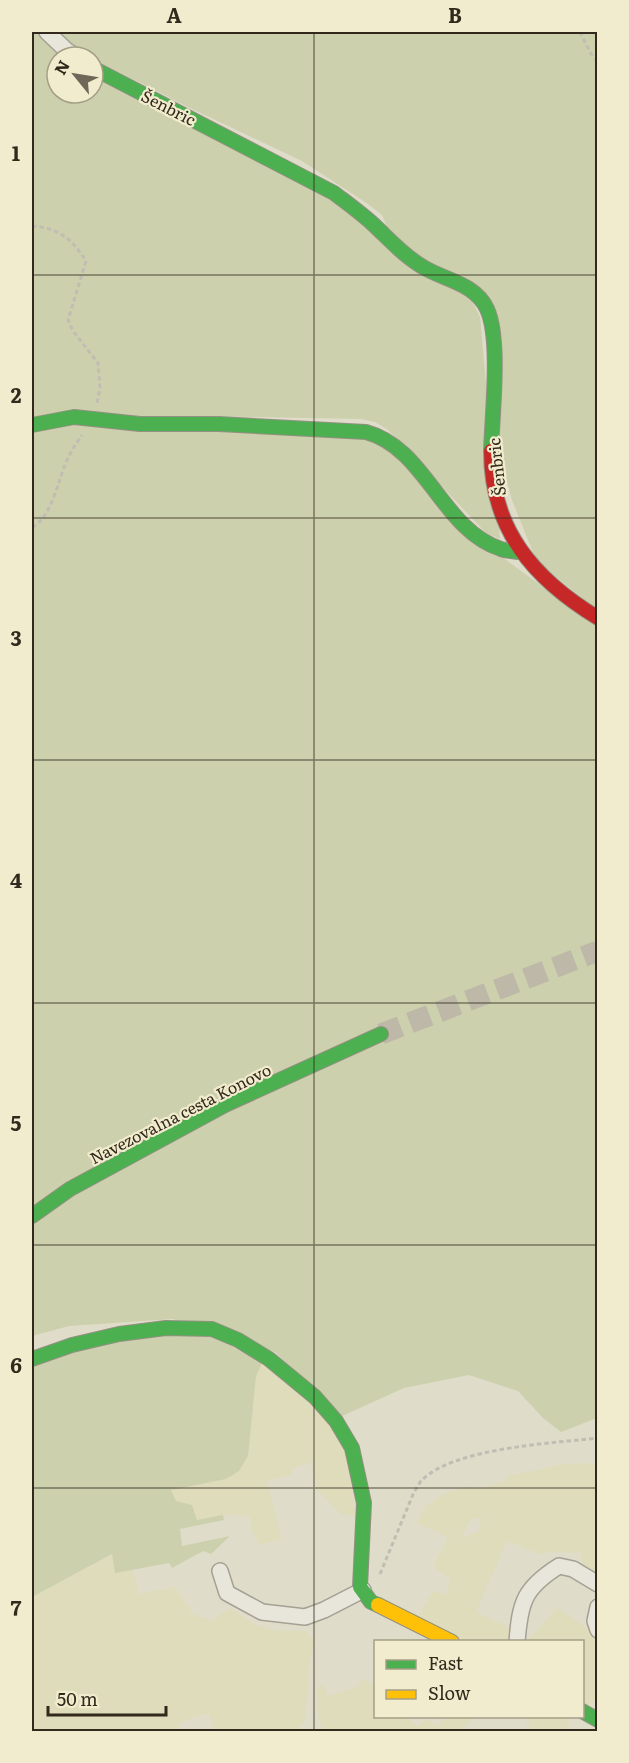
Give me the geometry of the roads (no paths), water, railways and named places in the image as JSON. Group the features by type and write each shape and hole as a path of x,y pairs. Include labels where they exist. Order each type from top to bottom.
{"street":[{"path":"47,32 61,45"},
{"name":"Šenbric","path":"105,74 334,193 367,218 400,250 415,261 469,288 484,303 491,325 494,366 491,457 495,492 519,552 544,581 597,618"},
{"path":"32,424 74,417 140,424 356,429 376,434 394,445 468,527 490,544 509,552 519,552"},
{"name":"Navezovalna cesta Konovo","path":"32,1216 70,1189 225,1105 381,1034"},
{"path":"32,1359 72,1345 118,1334 166,1328 212,1329 238,1340 269,1359 315,1397 336,1421 352,1448 364,1503 360,1587 371,1602 450,1640"},
{"path":"517,1640 519,1614 524,1597 543,1576 559,1566 573,1569 597,1584"},
{"path":"220,1570 227,1593 262,1612 305,1617 366,1594"},
{"path":"597,1607 595,1621 597,1630"},
{"path":"584,1712 597,1720"}],"tunnel":[{"path":"381,1034 598,951"}]}
